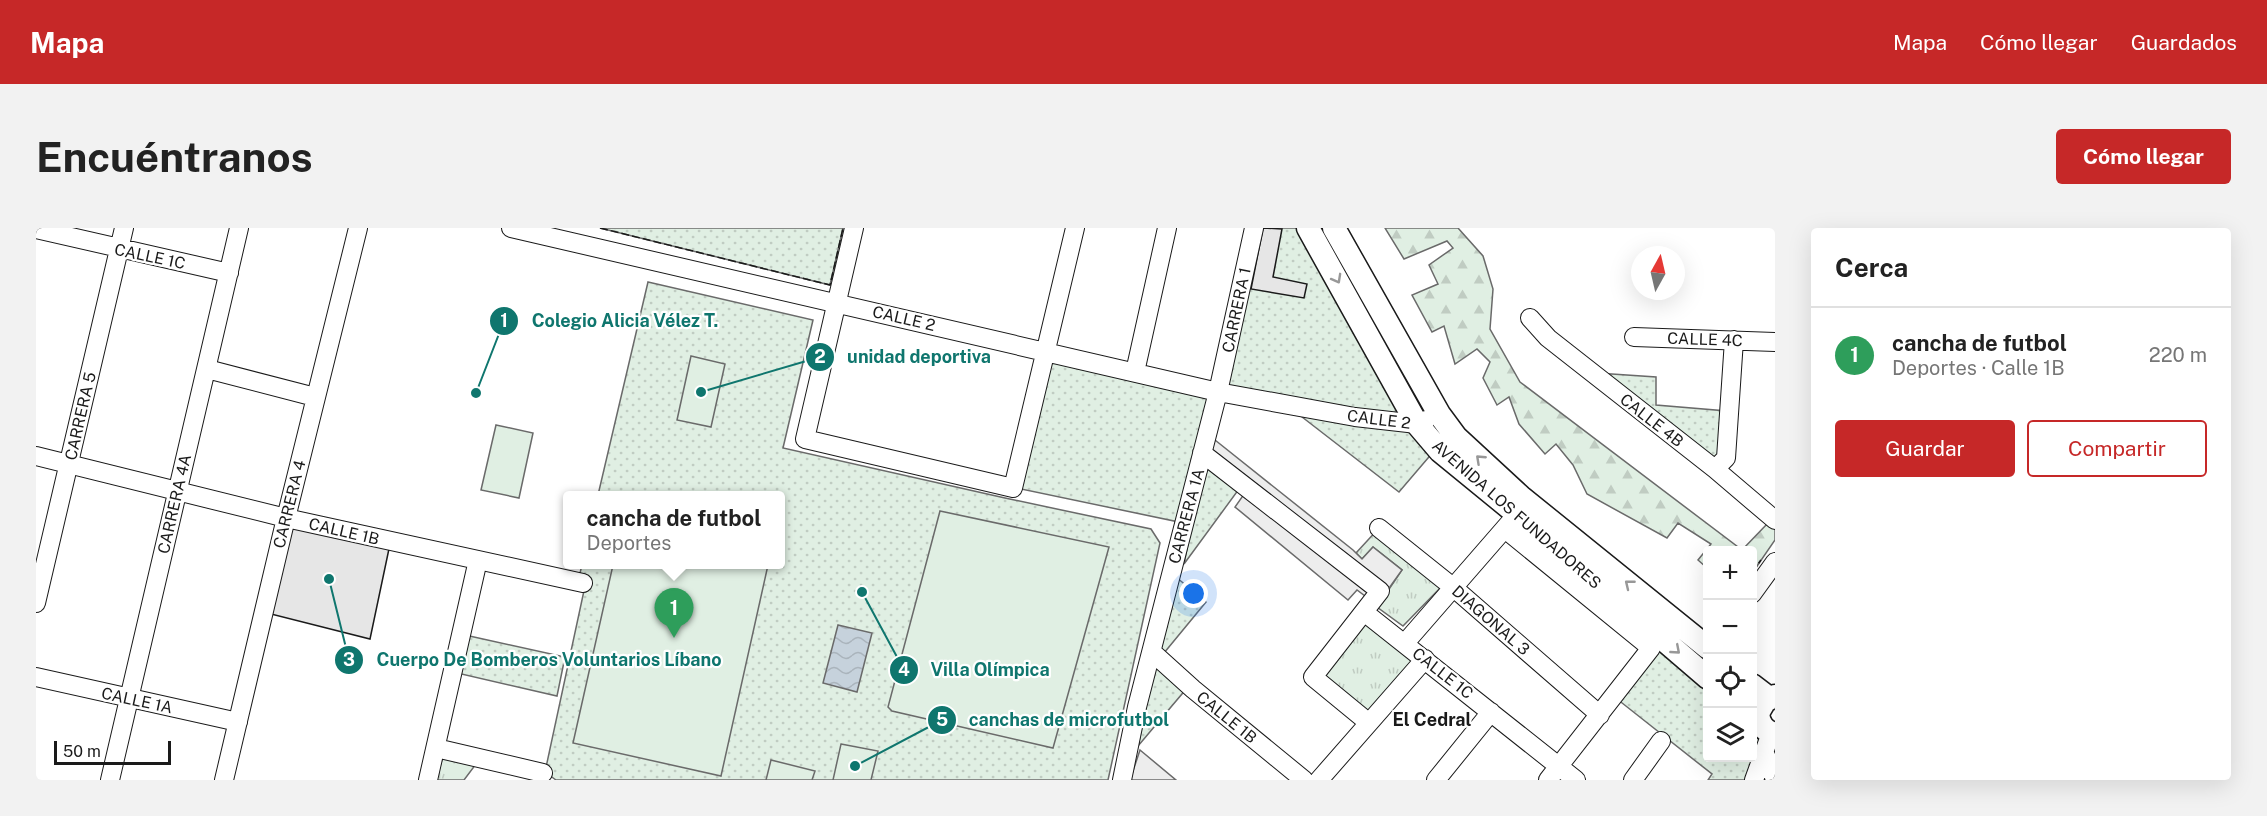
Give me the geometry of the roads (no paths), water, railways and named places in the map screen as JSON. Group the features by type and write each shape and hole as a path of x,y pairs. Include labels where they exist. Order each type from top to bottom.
{"main road":[{"name":"AVENIDA LOS FUNDADORES","path":"1308,228 1417,424 1440,451 1511,521 1703,675"},
{"name":"AVENIDA LOS FUNDADORES","path":"1334,228 1438,414 1456,437 1521,497 1703,645"},
{"path":"1764,732 1760,708 1765,693"}],"street":[{"name":"CARRERA 5","path":"36,603 124,228"},
{"name":"CARRERA 4A","path":"110,780 239,228"},
{"name":"CARRERA 4","path":"224,780 315,397 358,228"},
{"name":"CALLE 2","path":"511,228 1218,392 1355,417 1417,424 1438,414"},
{"path":"854,228 804,439 1013,488 1075,228"},
{"path":"1135,372 1167,228"},
{"name":"CARRERA 1","path":"1218,392 1254,228"},
{"name":"CALLE 1C","path":"36,229 229,273"},
{"name":"CALLE 4B","path":"1530,318 1548,338 1715,469 1775,520"},
{"name":"CALLE 4C","path":"1634,337 1775,342"},
{"path":"1715,469 1725,458 1734,340"},
{"path":"207,369 315,397"},
{"name":"CARRERA 1A","path":"1122,780 1137,707 1218,392"},
{"path":"1202,453 1380,591 1313,677 1369,723"},
{"name":"CALLE 1B","path":"36,456 286,518 583,583"},
{"path":"1405,643 1511,521 1652,648 1554,773"},
{"name":"DIAGONAL 3","path":"1379,528 1454,588 1600,715"},
{"path":"428,780 478,560"},
{"path":"1757,587 1775,562"},
{"name":"CALLE 1C","path":"1364,612 1491,712 1554,773 1576,780"},
{"name":"CALLE 1B","path":"1152,652 1193,689 1304,780"},
{"path":"1319,780 1425,659"},
{"name":"CALLE 1A","path":"36,677 238,722"},
{"path":"1436,780 1491,712"},
{"path":"1764,732 1775,780"},
{"path":"1754,780 1764,732"},
{"path":"1633,780 1661,741"},
{"path":"436,748 543,773"}],"water":[{"path":"838,625 872,633 857,692 823,683"}],"place":[{"name":"unidad deportiva","path":"701,392"},
{"name":"Colegio Alicia Vélez T.","path":"476,393"},
{"name":"Cuerpo De Bomberos Voluntarios Líbano","path":"329,579"},
{"name":"Villa Olímpica","path":"862,592"},
{"name":"cancha de futbol","path":"674,638"},
{"name":"canchas de microfutbol","path":"855,766"}],"district":[{"name":"El Cedral","path":"1432,720"}]}
